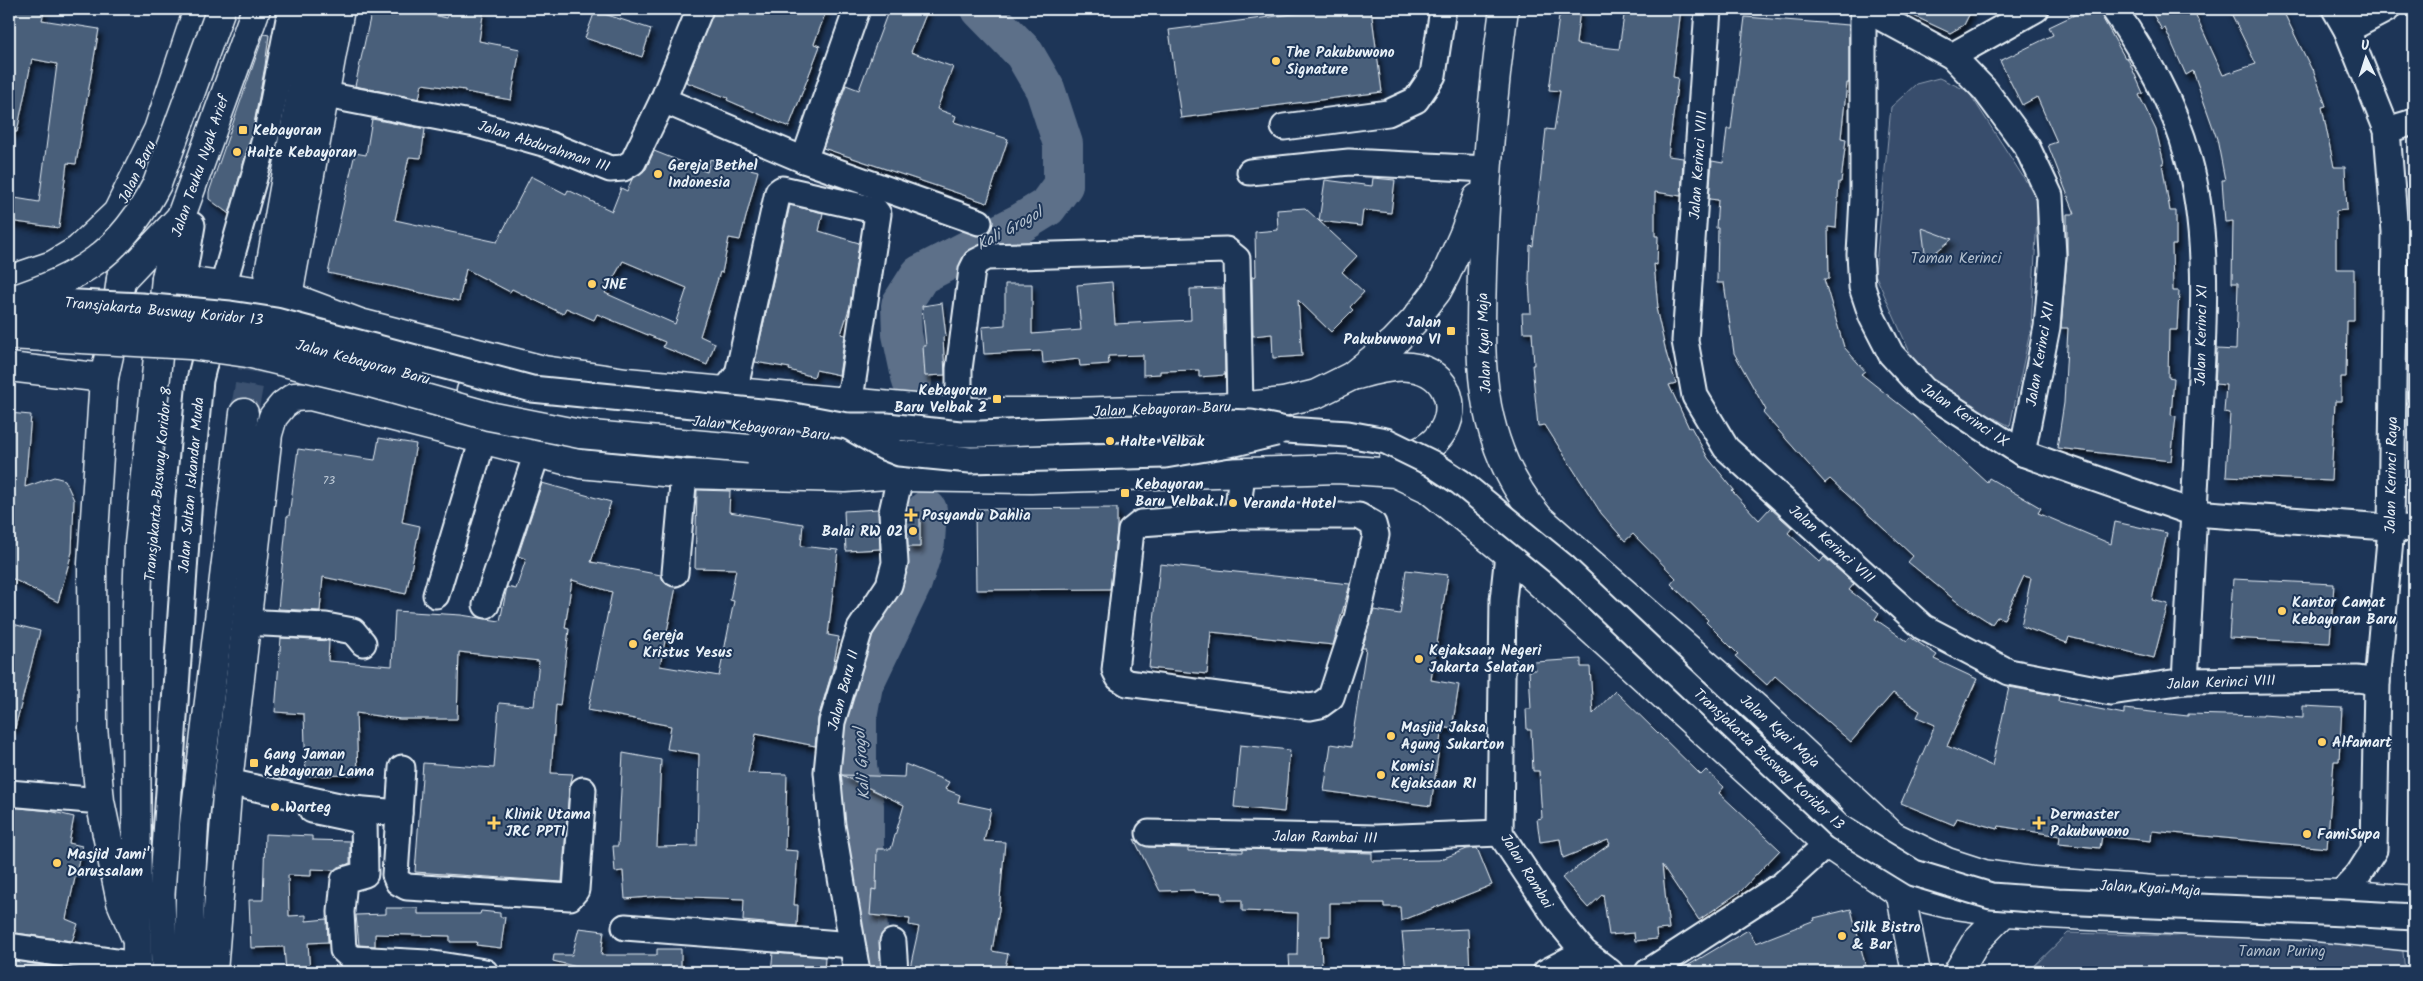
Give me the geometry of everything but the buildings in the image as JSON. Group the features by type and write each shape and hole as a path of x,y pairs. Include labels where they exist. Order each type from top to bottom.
{"main road":[{"name":"Jalan Baru","path":"9,280 53,265 78,250 117,213 158,130 198,9"},
{"path":"9,301 66,280 87,267 106,254 143,211 157,184 221,9"},
{"name":"Jalan Teuku Nyak Arief","path":"136,938 139,563 154,388 174,279 180,219 256,9"},
{"path":"269,273 316,9"},
{"path":"288,296 326,96 340,9"},
{"path":"1487,169 1504,9"},
{"name":"Jalan Kebayoran Baru","path":"9,335 190,345 247,353 367,382 489,416 580,434 755,439 828,438 908,430 959,412 1070,412 1240,407 1299,399 1323,391 1352,376 1404,332 1437,291 1463,236 1487,169"},
{"name":"Jalan Kyai Maja","path":"1487,169 1481,329 1487,405 1497,444 1522,495 1539,518 1757,709 1893,836 1947,862 1984,874 2033,881 2155,890 2342,894 2414,900"},
{"path":"117,213 124,248 112,342 104,378 92,564 93,727 100,801 121,902 136,938 140,970"},
{"path":"121,280 180,219"},
{"path":"174,279 288,296 360,323 544,370 626,382 726,390 847,414 959,412"},
{"name":"Jalan Kebayoran Baru","path":"9,318 155,322 239,331 332,352 471,391 534,404 755,439 808,454 860,461 894,476 1031,478 1337,469"},
{"path":"338,403 323,384 319,361 328,340 360,323"},
{"path":"9,367 104,378"},
{"path":"1337,469 1393,460 1417,453 1434,442 1447,426 1450,418 1450,402 1444,386 1439,379 1421,369 1410,367 1382,369 1352,376"},
{"path":"213,972 228,782 266,444 274,417 283,405 294,397 310,396 580,464 684,474 845,478 894,476"},
{"path":"188,972 194,825 244,412"},
{"name":"Jalan Kyai Maja","path":"1337,469 1382,471 1411,479 1437,495 1508,554 1827,844 1898,892 1948,904 2005,912 2307,926 2414,937"},
{"path":"1893,836 1898,892 1916,972"},
{"path":"1958,972 1977,940 2033,881"}],"street":[{"name":"Transjakarta Busway Koridor 8","path":"140,970 148,592 174,279 265,9"},
{"name":"Jalan Sultan Iskandar Muda","path":"164,972 162,894 189,497 200,380 223,286 266,132 291,9"},
{"name":"Jalan Abdurahman III","path":"326,96 476,124 550,145 610,170 623,168 633,162 664,100 700,9"},
{"path":"804,160 857,9"},
{"path":"1284,128 1388,113 1416,100 1433,75 1443,9"},
{"name":"Jalan Kerinci VIII","path":"1708,9 1685,341 1695,396 1726,448 1923,627 2009,672 2111,692 2185,681 2358,679 2378,682"},
{"name":"Jalan Kerinci XII","path":"1864,9 1952,56 1985,90 2027,147 2050,196 2053,256 2047,327 2022,453"},
{"name":"Jalan Kerinci IX","path":"1864,9 1863,198 1860,254 1862,287 1872,317 1891,354 1924,390 2022,453 2194,513 2403,529"},
{"path":"1952,56 2036,9"},
{"name":"Jalan Kerinci XI","path":"2114,9 2134,38 2172,106 2189,158 2202,235 2203,334 2185,681"},
{"path":"2341,19 2387,9"},
{"name":"Jalan Kerinci Raya","path":"2307,926 2342,894 2358,875 2374,850 2378,682 2403,529 2395,232 2387,130 2341,19"},
{"path":"664,100 804,160 980,222"},
{"path":"2387,130 2414,122"},
{"path":"1250,172 1349,162 1487,169"},
{"path":"726,390 738,374 777,194 782,189 875,210 878,214 847,414"},
{"path":"959,412 959,369 972,270 976,262 986,257 1226,250 1236,259 1240,407"},
{"name":"Transjakarta Busway Koridor 13","path":"9,301 140,306 230,314 276,321 329,334 457,371 532,389 783,414 847,414 887,426 960,434 1134,428 1223,422 1251,423 1286,430 1348,434 1386,441 1431,463 1460,482 1564,567 1839,827 1914,873 2000,896 2058,901 2344,912 2414,918"},
{"path":"436,595 483,439"},
{"path":"486,605 537,453"},
{"path":"1237,516 1242,473"},
{"path":"674,573 684,474"},
{"name":"Jalan Baru II","path":"857,972 832,825 828,772 832,722 860,629 889,585 895,563 892,512 897,490 894,476"},
{"path":"1237,516 1358,516 1373,524 1376,535 1358,618 1331,697 1320,705 1310,707 1127,683 1119,678 1115,670 1131,531 1141,523 1237,516"},
{"path":"1508,554 1539,518"},
{"name":"Jalan Rambai","path":"1508,554 1503,600 1500,833 1557,919 1584,952 1610,972"},
{"path":"245,622 326,626 352,631 363,642"},
{"path":"402,768 394,875 398,882 407,888 570,897 576,890 583,790"},
{"path":"228,782 353,809 399,813"},
{"path":"9,793 100,801"},
{"path":"307,799 312,810 364,821 365,874 344,880 341,912 343,950 346,955 353,959 427,963 485,972"},
{"path":"1648,972 1782,885 1827,844 1863,807"},
{"name":"Jalan Rambai III","path":"1149,833 1376,838 1500,833"},
{"path":"625,927 852,945"},
{"path":"893,942 895,972"},
{"path":"9,946 140,970"},
{"path":"1546,972 1584,952"}],"green space":[{"name":"Taman Kerinci","path":"1939,78 1968,91 2038,200 2031,327 2010,426 1923,382 1875,274 1891,107 1916,84"},
{"name":"Taman Puring","path":"2290,927 2402,942 2405,972 2028,972 2068,933 2175,936"}],"waterway":[{"name":"Kali Grogol","path":"912,381 902,334 901,305 920,275 1021,223 1047,207 1063,185 1063,144 1045,89 1024,53 981,9"},
{"name":"Kali Grogol","path":"871,972 864,874 864,806 857,766 857,718 863,685 912,583 925,542 927,510"}],"tunnel":[{"path":"244,413 259,331"}],"place":[{"name":"The Pakubuwono Signature","path":"1276,61"},
{"name":"Kebayoran","path":"243,130"},
{"name":"Halte Kebayoran","path":"237,152"},
{"name":"Gereja Bethel Indonesia","path":"658,174"},
{"name":"JNE","path":"592,284"},
{"name":"Jalan Pakubuwono VI","path":"1451,331"},
{"name":"Kebayoran Baru Velbak 2","path":"997,399"},
{"name":"Halte Velbak","path":"1110,441"},
{"name":"Kebayoran Baru Velbak 1","path":"1125,493"},
{"name":"Veranda Hotel","path":"1233,503"},
{"name":"Posyandu Dahlia","path":"911,515"},
{"name":"Balai RW 02","path":"913,531"},
{"name":"Kantor Camat Kebayoran Baru","path":"2282,611"},
{"name":"Gereja Kristus Yesus","path":"633,644"},
{"name":"Kejaksaan Negeri Jakarta Selatan","path":"1419,659"},
{"name":"Masjid Jaksa Agung Sukarton","path":"1391,736"},
{"name":"Alfamart","path":"2322,742"},
{"name":"Gang Jaman Kebayoran Lama","path":"254,763"},
{"name":"Komisi Kejaksaan RI","path":"1381,775"},
{"name":"Warteg","path":"275,807"},
{"name":"Klinik Utama JRC PPTI","path":"494,823"},
{"name":"Dermaster Pakubuwono","path":"2039,823"},
{"name":"FamiSupa","path":"2307,834"},
{"name":"Masjid Jami' Darussalam","path":"57,863"},
{"name":"Silk Bistro & Bar","path":"1842,936"}]}
